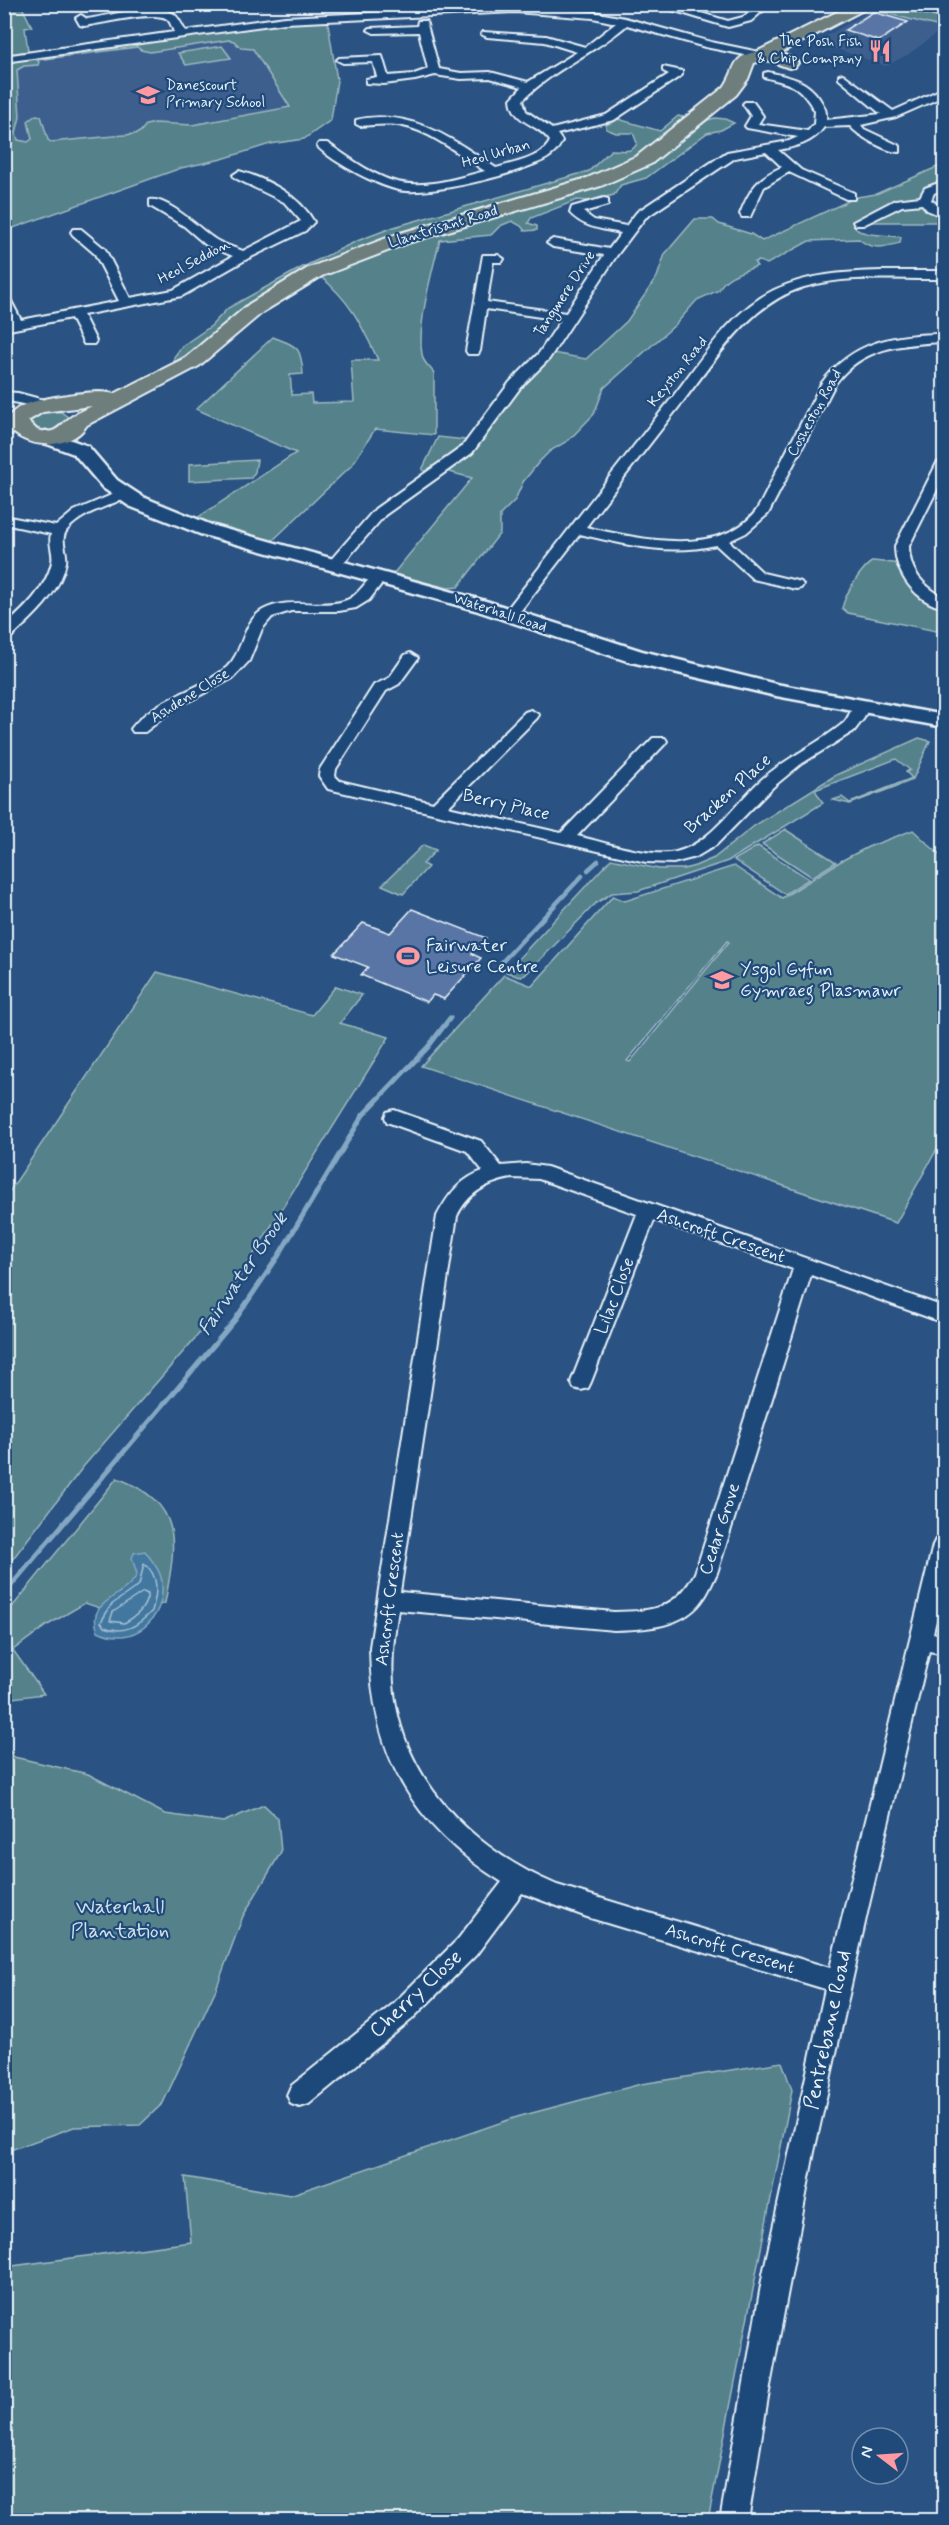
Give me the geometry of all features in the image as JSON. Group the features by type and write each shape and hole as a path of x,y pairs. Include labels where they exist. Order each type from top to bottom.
{"main road":[{"path":"766,75 752,72 744,64 865,6"},
{"path":"762,55 782,58 791,71 805,43 838,20"},
{"name":"Llantrisant Road","path":"730,92 739,79 744,64"},
{"name":"Llantrisant Road","path":"4,445 66,434 79,423 192,362 256,308 315,272 404,238 594,182 619,172 644,160 730,92 766,75 791,71"},
{"name":"Llantrisant Road","path":"14,423 28,411 52,405 108,398 163,378"},
{"path":"52,405 73,410 78,414 79,423"},
{"path":"14,423 22,430 41,437"}],"street":[{"path":"657,4 728,24 747,20 760,9"},
{"path":"4,59 344,10 515,7 594,15 625,21 709,45 762,55"},
{"path":"81,18 84,23 163,14 171,17 181,34"},
{"path":"370,81 415,77 434,71 461,76 490,75 530,86 587,51 625,21"},
{"path":"374,30 423,26 434,71"},
{"path":"487,34 502,31 546,39 587,51"},
{"path":"709,45 731,54 744,64"},
{"path":"343,60 378,58 384,81"},
{"path":"552,132 610,118 678,73 667,69"},
{"path":"791,71 819,105 820,123 854,123 892,115 930,100 945,91"},
{"path":"843,76 861,86 879,108 892,115"},
{"name":"Heol Urban","path":"323,146 393,185 406,188 436,186 534,160 548,153 556,141 552,132 518,111 517,99 530,86"},
{"path":"930,100 945,106"},
{"path":"749,104 757,116 751,126 810,135"},
{"path":"360,122 374,125 411,124 461,150 493,171"},
{"name":"Tangmere Drive","path":"333,566 380,512 467,450 519,382 544,356 627,230 645,211 721,160 744,151 792,144 810,135 820,123"},
{"path":"854,123 861,131 896,149"},
{"path":"768,148 789,168 850,196"},
{"path":"746,214 755,188 770,176 789,168"},
{"name":"Heol Seddon","path":"10,326 177,294 243,256 302,228 308,222 304,212 290,201 239,175"},
{"path":"925,200 929,191 945,185"},
{"path":"925,200 931,207 945,213"},
{"path":"859,222 899,203 925,200"},
{"path":"604,202 576,210 576,213 590,223 627,230"},
{"path":"154,203 188,223 210,242 243,256"},
{"path":"87,235 101,252 127,304"},
{"path":"553,243 570,242 612,253"},
{"path":"488,344 474,347 487,258 498,259"},
{"name":"Keyston Road","path":"510,615 710,358 750,314 776,295 818,279 860,275 944,278"},
{"path":"4,299 10,326"},
{"path":"479,305 499,306 570,318"},
{"path":"76,314 82,337"},
{"name":"Cosheston Road","path":"578,529 663,546 700,545 720,541 748,527 760,514 828,384 841,365 854,355 882,344 945,338"},
{"path":"14,423 5,396 52,405"},
{"path":"41,437 56,444 81,450 79,423"},
{"name":"Waterhall Road","path":"81,450 108,482 123,494 207,530 444,595 635,656 766,687 945,721"},
{"path":"945,463 902,546 901,555 907,575 932,597 945,604"},
{"path":"4,636 31,610 51,584 60,560 56,540 59,531 71,520 123,494"},
{"path":"4,520 59,531"},
{"path":"720,541 758,576 796,585"},
{"name":"Ashdene Close","path":"138,729 157,713 228,674 241,660 254,630 265,615 282,607 303,604 325,608 342,606 360,599 379,578"},
{"path":"410,658 394,681 380,688 328,769 327,776 334,785 342,788 436,809"},
{"name":"Bracken Place","path":"565,838 646,857 673,858 690,854 710,841 767,783 795,761 848,728 856,718 861,706"},
{"name":"Berry Place","path":"436,809 531,716"},
{"name":"Berry Place","path":"436,809 565,838 659,741"},
{"path":"394,1117 474,1146 496,1174"},
{"name":"Ashcroft Crescent","path":"837,1982 579,1903 518,1879 475,1851 454,1833 419,1792 405,1769 386,1721 381,1696 381,1647 447,1216 463,1191 482,1179 496,1174 528,1170 552,1174 945,1316"},
{"name":"Lilac Close","path":"581,1382 648,1210"},
{"name":"Cedar Grove","path":"388,1600 614,1621 659,1618 688,1602 696,1593 706,1573 804,1265"},
{"name":"Pentrebane Road","path":"734,2520 781,2252 837,1982 945,1545"},
{"path":"921,1640 945,1645"},
{"name":"Cherry Close","path":"300,2096 402,2012 467,1947 518,1879"}],"shaded area":[{"path":"876,7 944,23 944,28 909,54 886,66 816,42"},
{"name":"Danescourt Primary School","path":"243,33 291,106 174,131 9,152 14,63"}],"green space":[{"path":"4,5 22,7 32,27 25,28 28,51 5,55"},
{"path":"883,5 944,19 944,28 873,10"},
{"path":"327,17 337,80 331,120 304,139 270,144 222,159 181,168 5,231 4,64 13,63 11,58","holes":["234,41 241,48 253,49 290,107 192,125 155,123 146,125 135,134 51,142 48,140 41,116 36,115 28,121 32,139 28,142 18,140 16,133 20,117 17,70 24,66 38,65 37,60 137,47 150,52"]},
{"path":"222,46 231,58 186,65 178,53"},
{"path":"678,116 687,118 623,163 599,174 400,234 309,268 276,286 190,353 174,362 174,357 182,346 211,326 228,308 301,268 357,241 394,227 589,171 611,150 626,151 633,149 637,143 633,133 616,133 606,129 606,125 618,119 660,131"},
{"path":"715,118 734,123 721,130 707,133 646,178 621,185 614,195 588,201 577,200 531,218 528,223 537,226 537,230 525,231 512,221 500,226 491,235 440,240 421,332 423,358 434,373 434,435 375,429 352,465 270,543 194,520 296,453 196,409 273,337 297,349 303,374 290,375 292,395 311,394 312,403 354,402 351,360 378,360 354,313 339,294 319,275 433,233 622,178 662,155 708,120"},
{"path":"944,164 944,182 930,187 925,195 944,213 944,222 855,222 854,226 859,231 901,237 900,243 874,247 859,239 809,241 767,264 754,262 757,266 730,278 719,290 697,300 676,324 604,388 594,414 569,440 550,451 539,462 523,482 515,500 500,515 500,533 458,587 448,588 393,574 472,478 442,470 433,475 422,470 438,437 475,441 547,352 586,359 627,321 657,277 665,254 695,219 713,219 719,224 751,234 762,241 857,197 876,194"},
{"path":"49,410 61,412 68,417 67,423 56,429 43,431 29,422 37,413"},
{"path":"257,460 255,472 251,478 189,481 189,464"},
{"path":"873,561 902,564 932,597 944,604 944,616 936,631 848,613 842,608 854,582"},
{"path":"919,738 930,741 913,779 910,781 850,804 833,800 842,797 850,803 912,778 906,772 910,770 896,759 815,790 823,803 728,861 638,891 612,893 596,903 525,975 519,977 506,972 611,859 659,869 684,869 695,866 714,858 754,826 836,775"},
{"path":"786,829 836,862 812,877 762,844"},
{"name":"Ysgol Gyfun Gymraeg Plasmawr","path":"913,830 944,859 944,1136 896,1223 421,1066 504,975 532,986 613,896 625,901 734,866 782,898 868,847","holes":["727,941 729,942 630,1062 627,1061"]},
{"path":"423,845 436,850 423,864 428,867 403,894 382,885"},
{"path":"758,846 809,879 785,894 734,860"},
{"path":"157,972 312,1015 336,986 362,995 340,1023 389,1037 217,1313 83,1467 5,1569 5,1198"},
{"path":"117,1478 139,1488 155,1500 165,1513 171,1528 172,1562 165,1603 127,1617 85,1603 46,1626 13,1650 44,1694 5,1699 4,1617"},
{"name":"Waterhall Plantation","path":"5,1745 14,1757 88,1774 165,1814 223,1822 264,1805 278,1818 281,1852 243,1916 216,1989 163,2103 140,2125 74,2127 5,2152"},
{"path":"782,2062 792,2090 708,2520 5,2520 5,2267 191,2242 185,2177 290,2195 517,2117 641,2084"}],"water":[{"path":"145,1551 162,1580 162,1597 158,1609 144,1627 134,1633 123,1636 98,1631 95,1621 97,1612 102,1605 132,1582 137,1574 132,1558 134,1553"}],"building":[{"path":"873,12 908,22 879,41 845,30"},
{"name":"Fairwater Leisure Centre","path":"412,909 486,938 472,954 481,958 444,999 433,995 427,1002 361,975 368,967 334,954 363,923 390,933"}],"waterway":[{"name":"Fairwater Brook","path":"588,870 598,861"},
{"name":"Fairwater Brook","path":"500,964 582,876"},
{"name":"Fairwater Brook","path":"4,1594 235,1320 279,1255 363,1115 428,1047 450,1018"}],"railway":[{"path":"895,4 944,15"}],"place":[{"name":"The Posh Fish & Chip Company","path":"880,51"},
{"name":"Danescourt Primary School","path":"148,95"},
{"name":"Fairwater Leisure Centre","path":"408,956"},
{"name":"Ysgol Gyfun Gymraeg Plasmawr","path":"722,980"}]}
